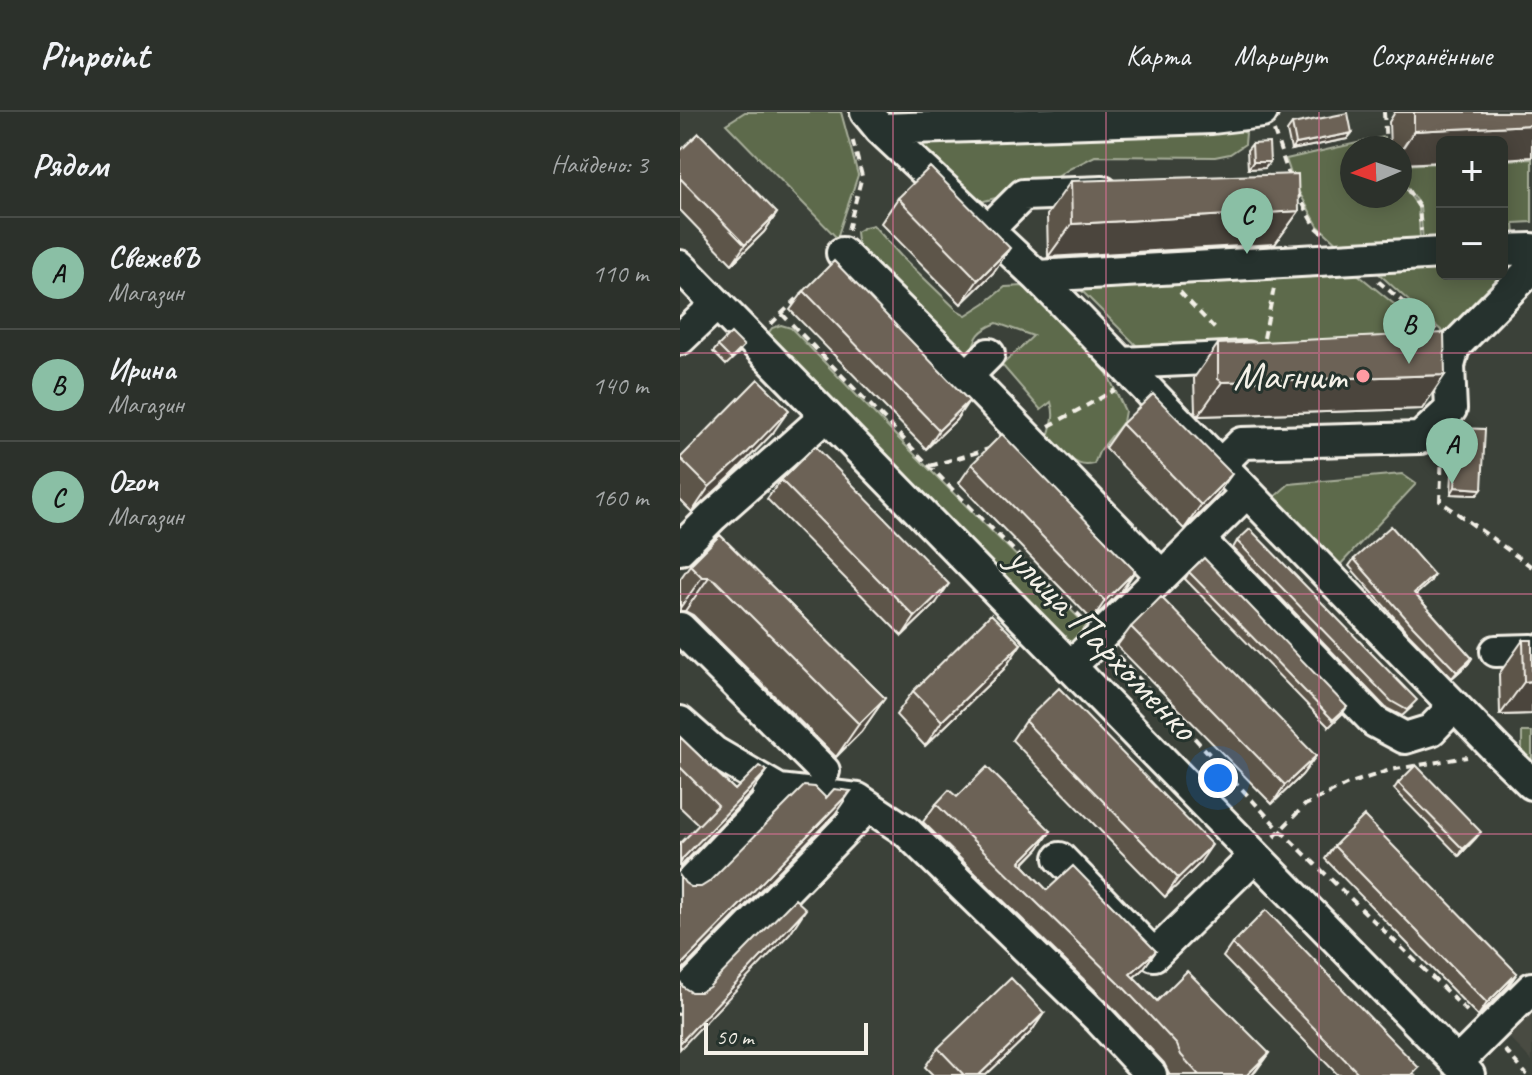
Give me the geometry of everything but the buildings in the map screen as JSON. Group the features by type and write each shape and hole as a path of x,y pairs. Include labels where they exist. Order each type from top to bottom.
{"street":[{"path":"866,126 1262,112"},
{"path":"866,126 1037,276 1120,375 1220,465 1532,784"},
{"path":"988,230 1023,195 1134,191"},
{"path":"1508,250 1532,249"},
{"path":"842,253 1162,576"},
{"path":"1037,276 1432,253"},
{"name":"улица Пархоменко","path":"680,266 1463,1069"},
{"path":"1220,465 1242,443 1420,438 1451,409 1449,366 1439,348 1532,268"},
{"path":"680,339 717,304"},
{"path":"967,376 989,354"},
{"path":"1120,375 1242,357 1275,356"},
{"path":"680,549 826,416"},
{"path":"1070,667 1247,492"},
{"path":"1199,539 1375,722 1405,738 1431,730 1454,706"},
{"path":"680,628 824,771"},
{"path":"1496,651 1532,650"},
{"path":"680,722 714,752 779,790 858,799 906,831 1098,1018 1151,1075"},
{"path":"1498,751 1532,750"},
{"path":"680,893 779,790"},
{"path":"680,998 868,806"},
{"path":"1060,858 1154,955 1255,856"},
{"path":"1463,1069 1489,1031 1532,988"}],"path":[{"path":"1384,112 1385,136"},
{"path":"842,253 862,176 866,126"},
{"path":"1412,196 1419,207 1432,253"},
{"path":"1159,269 1242,357"},
{"path":"754,342 812,283"},
{"path":"782,314 1100,637 1280,830 1489,1031 1527,1075"},
{"path":"930,466 1027,438 1120,375"},
{"path":"1420,438 1443,436 1440,501 1532,567"},
{"path":"1255,856 1305,805 1348,784 1390,770 1498,751"}],"shaded area":[{"path":"1532,998 1532,1061 1501,1029"}],"green space":[{"path":"745,112 841,112 858,175 837,238 726,124"},
{"path":"1237,129 1246,133 1245,144 1230,154 1215,157 1095,156 1053,180 1027,190 984,201 963,202 915,143"},
{"path":"1340,147 1340,208 1412,208 1412,198 1418,207 1421,252 1351,256 1318,226 1294,183 1286,159"},
{"path":"1532,159 1532,222 1514,223 1516,247 1508,248 1508,208 1508,160"},
{"path":"1436,163 1436,244 1424,252 1420,206 1412,194 1412,164"},
{"path":"873,225 901,256 966,315 1005,287 1023,286 1058,314 1107,373 1125,411 1123,422 1099,452 1094,464 1079,464 1067,455 1061,460 1047,443 1053,419 1051,402 1041,410 1002,365 1033,336 997,323 978,336 969,357 858,249 856,232"},
{"path":"1532,257 1455,343 1366,262 1436,259 1436,280 1508,280 1508,258"},
{"path":"1350,268 1443,344 1144,353 1076,285"},
{"path":"781,325 791,328 1087,626 1092,634 1074,655 767,335 772,328"},
{"path":"1402,474 1416,484 1339,566 1272,499 1289,484"},
{"path":"1522,732 1532,732 1532,771 1522,764"}],"place":[{"name":"Ozon","path":"1247,254"},
{"name":"Ирина","path":"1409,364"},
{"name":"Магнит","path":"1363,376"},
{"name":"СвежевЪ","path":"1452,484"}]}
